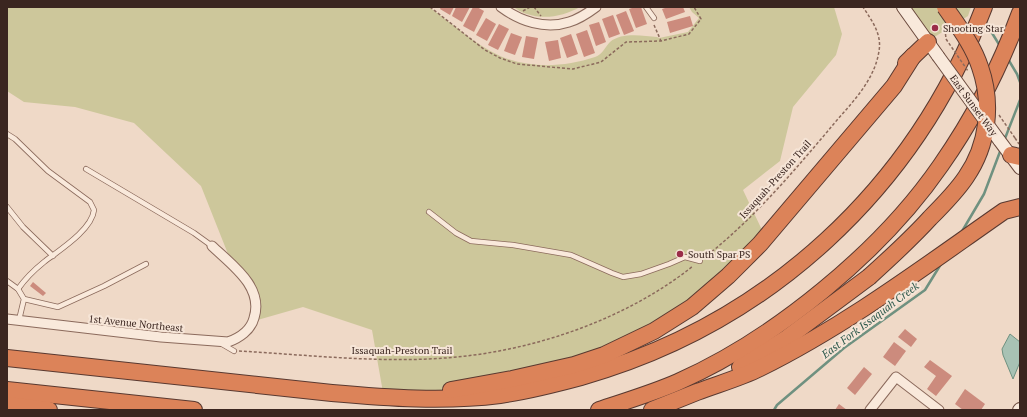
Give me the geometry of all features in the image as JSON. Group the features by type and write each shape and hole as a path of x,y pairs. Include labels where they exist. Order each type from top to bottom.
{"highway":[{"path":"698,392 768,351 869,277 911,238 951,196 966,176 977,158 982,144 988,104 985,82 980,66 971,46 945,7"},
{"path":"7,358 384,398 435,399 502,395 605,370 631,361 697,331 756,296 782,277 836,231 866,201 894,168 918,134 949,82 984,7"},
{"path":"599,410 645,395 679,381 722,359 781,322 810,301 842,274 872,245 924,189 941,166 963,132 992,79 1007,48 1019,16"},
{"path":"384,398 452,390 512,379 549,370 603,350 647,328 678,309 712,282 745,249 887,84 928,42"},
{"path":"652,410 734,380 758,369 821,335 859,312 1004,211 1017,207"},
{"path":"7,390 194,410"},
{"path":"7,406 49,410"}],"main road":[{"name":"East Sunset Way","path":"903,7 938,56 1017,158"}],"street":[{"path":"501,7 508,13 526,21 545,25 555,25 568,22 581,17 596,7"},
{"name":"1st Avenue Northeast","path":"7,319 161,338 220,343 228,342 235,339 250,326 254,320 257,310 256,299 254,291 232,264 212,246"},
{"path":"870,410 896,377 939,410"}],"lane":[{"path":"646,7 654,18"},
{"path":"7,134 15,139 48,171 90,202 93,207 94,214 90,221 70,243 31,274 18,289"},
{"path":"86,169 194,233 212,246"},
{"path":"7,207 23,227 53,256"},
{"path":"429,212 456,233 471,241 513,245 571,255 623,277 642,274 669,264 685,256 700,261"},
{"path":"24,299 58,307 104,286 146,264"},
{"path":"7,281 18,289 24,299 19,320"},
{"path":"220,343 234,351"}],"path":[{"path":"430,7 485,50 500,58 517,64 572,70 601,62 626,42 661,41 689,34 701,19 694,7"},
{"path":"519,12 530,7"},
{"path":"534,7 541,16 540,18"},
{"name":"Issaquah-Preston Trail","path":"234,351 344,357 419,359 456,357 496,352 542,341 578,329 616,313 654,293 700,261 757,212 869,80 877,60 879,40 877,30 863,7"},
{"path":"654,18 654,24 661,41"},
{"path":"1015,138 1017,158"}],"shaded area":[{"path":"7,7 429,7 490,51 511,60 535,65 560,65 595,57 602,53 610,42 620,37 639,36 659,38 688,32 699,18 689,7 834,7 842,34 836,55 793,107 780,161 743,190 762,230 735,261 678,309 603,350 452,390 384,398 372,330 303,307 254,321 256,299 232,264 201,186 134,123 75,107 24,102 7,91"},
{"path":"513,7 580,7 561,15 541,17 521,12"},
{"path":"903,7 971,7 968,16 928,41"},
{"path":"1010,334 1020,342 1020,362 1013,379 1002,349"}],"building":[{"path":"441,7 454,7 450,15 440,9"},
{"path":"456,7 470,7 462,22 452,16"},
{"path":"473,7 477,7 484,11 474,32 463,26"},
{"path":"641,7 647,24 636,28 629,9"},
{"path":"668,7 683,7 685,12 666,19 662,9"},
{"path":"626,11 634,31 624,35 616,15"},
{"path":"613,15 620,34 609,38 602,19"},
{"path":"690,16 693,26 670,33 667,22"},
{"path":"486,18 496,24 487,41 476,35"},
{"path":"599,22 606,42 596,46 589,25"},
{"path":"499,24 509,29 498,50 488,45"},
{"path":"587,30 595,53 584,57 576,34"},
{"path":"511,33 522,37 515,55 504,51"},
{"path":"571,34 578,54 567,58 560,38"},
{"path":"526,36 538,38 534,59 522,57"},
{"path":"558,40 561,58 549,61 545,42"},
{"path":"33,282 46,293 43,296 30,286"},
{"path":"905,329 917,339 911,347 898,337"},
{"path":"894,342 906,351 895,366 883,357"},
{"path":"930,360 952,376 936,396 927,389 936,376 924,367"},
{"path":"864,367 872,374 855,395 847,388"},
{"path":"965,389 985,404 981,410 963,410 955,404"},
{"path":"839,404 847,410 835,410"}],"waterway":[{"name":"East Fork Issaquah Creek","path":"984,20 1000,46"},
{"name":"East Fork Issaquah Creek","path":"1008,59 1020,82"},
{"name":"East Fork Issaquah Creek","path":"1004,141 1020,100"},
{"name":"East Fork Issaquah Creek","path":"961,233 984,194 1001,149"},
{"name":"East Fork Issaquah Creek","path":"774,410 777,405 844,348 925,290 941,264"}],"place":[{"name":"Shooting Star","path":"935,28"},
{"name":"South Spar PS","path":"680,254"}]}
